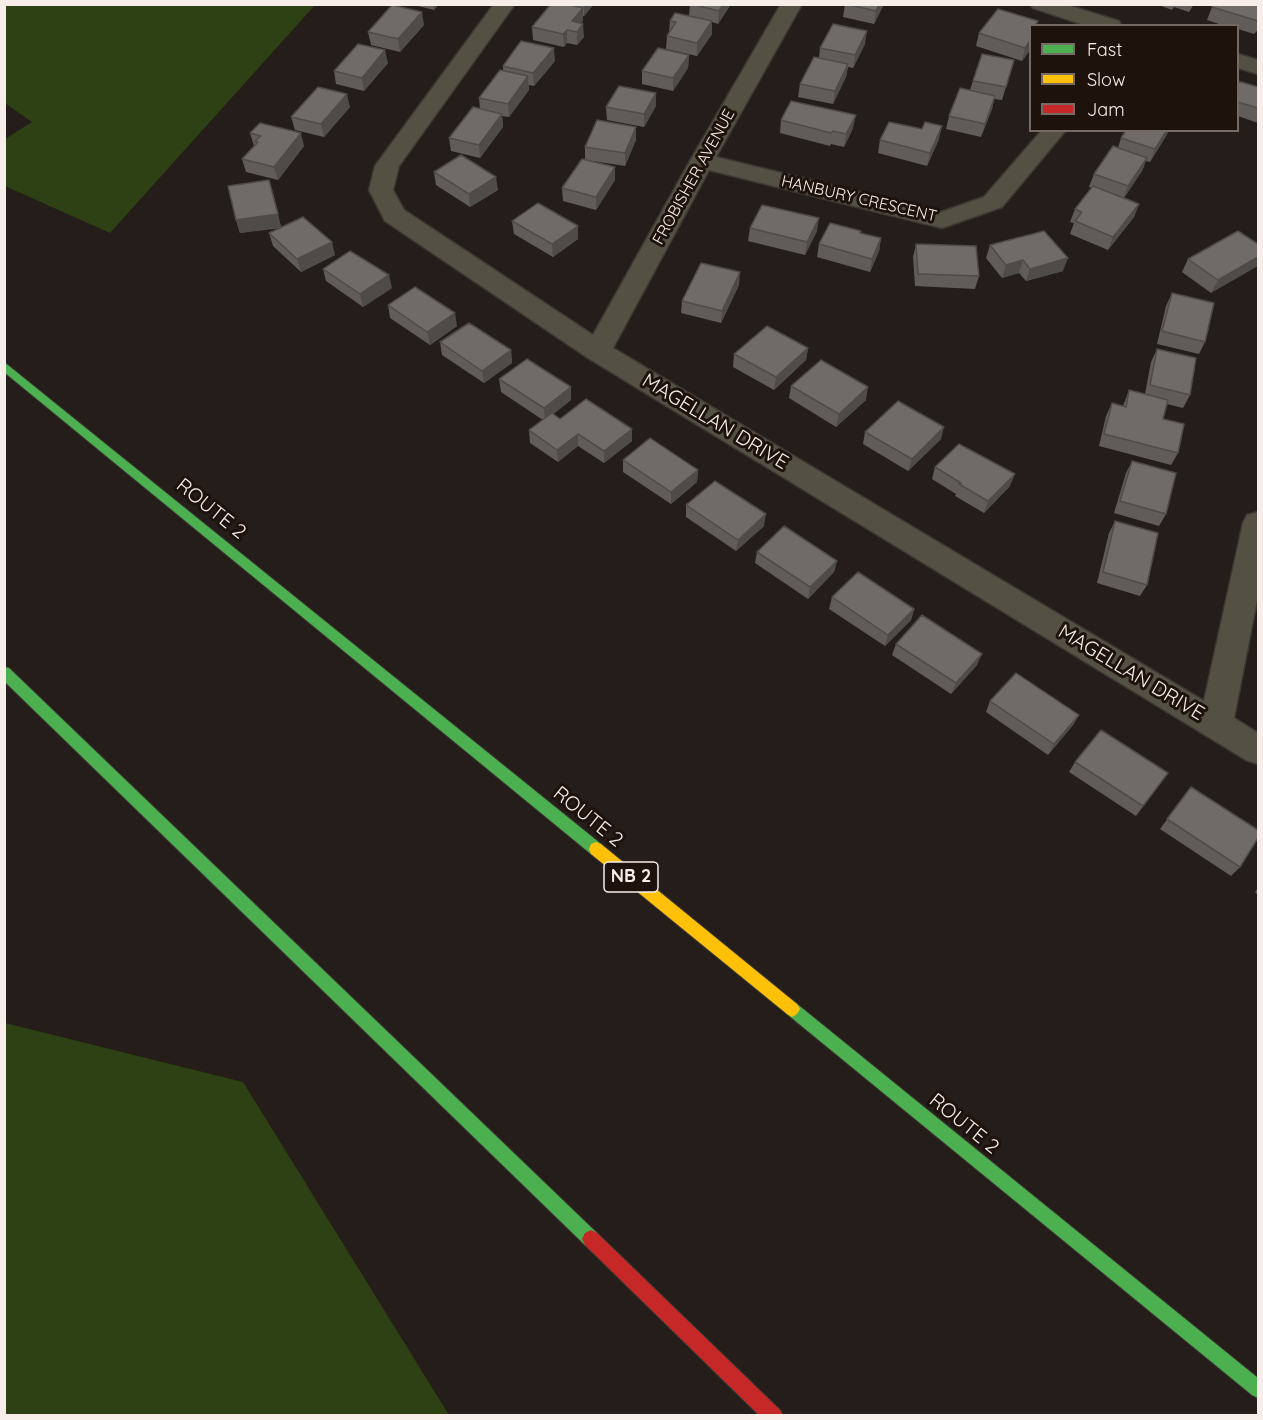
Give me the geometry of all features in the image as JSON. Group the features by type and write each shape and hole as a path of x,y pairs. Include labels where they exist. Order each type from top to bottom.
{"highway":[{"name":"ROUTE 2","path":"4,366 1258,1389"},
{"path":"4,672 774,1416"}],"street":[{"name":"MAGELLAN DRIVE","path":"505,4 387,166 381,190 394,215 598,351 886,528 1258,750"},
{"name":"FROBISHER AVENUE","path":"598,351 702,161 792,4"},
{"path":"1041,4 1105,24"},
{"path":"1239,61 1258,67"},
{"name":"HANBURY CRESCENT","path":"702,161 942,220 993,202 1053,132"},
{"path":"1216,724 1258,524"}],"green space":[{"path":"5,4 315,5 110,233 5,186 5,139 32,122 5,103"},
{"path":"5,1023 243,1082 449,1415 5,1415"}],"building":[{"path":"551,4 567,4 583,8 572,21 583,24 577,32 567,30 563,34 532,27"},
{"path":"691,4 723,4 719,11"},
{"path":"846,4 879,4 876,11"},
{"path":"1214,4 1258,4 1258,21 1212,7"},
{"path":"392,5 422,12 398,39 368,32"},
{"path":"998,9 1038,21 1036,24 1029,24 1029,42 1025,48 979,33"},
{"path":"675,13 712,21 697,43 667,36 676,22 670,21"},
{"path":"833,24 867,31 855,55 820,48"},
{"path":"521,41 554,48 533,73 503,66"},
{"path":"358,44 385,50 362,78 334,71"},
{"path":"658,48 689,55 673,78 642,71"},
{"path":"982,54 1014,60 1006,87 973,81"},
{"path":"814,57 848,64 835,91 800,84"},
{"path":"500,70 528,76 508,104 479,98"},
{"path":"1239,81 1258,87 1258,108 1239,102"},
{"path":"619,86 656,93 644,114 606,107"},
{"path":"318,87 347,94 321,124 291,117"},
{"path":"960,88 995,96 985,124 949,116"},
{"path":"791,101 856,115 846,134 833,131 831,133 781,120"},
{"path":"473,107 502,114 479,145 449,138"},
{"path":"597,120 636,127 625,153 585,147"},
{"path":"889,122 922,129 925,122 942,126 930,153 880,140"},
{"path":"260,123 301,133 274,167 242,159 261,136 250,133"},
{"path":"1125,132 1166,132 1155,149 1121,138"},
{"path":"1113,146 1147,158 1128,186 1094,174"},
{"path":"461,155 496,177 469,194 434,172"},
{"path":"582,159 615,167 596,197 562,188"},
{"path":"269,180 278,214 236,220 228,186"},
{"path":"1093,186 1139,204 1113,237 1075,221 1082,212 1075,209"},
{"path":"538,203 578,226 552,244 512,221"},
{"path":"762,205 819,218 807,242 750,228"},
{"path":"303,217 332,242 297,259 269,233"},
{"path":"830,223 881,238 872,259 819,244"},
{"path":"1044,231 1068,258 1030,269 1023,260 1006,265 990,245"},
{"path":"1238,231 1258,244 1258,257 1218,280 1188,259"},
{"path":"916,244 976,246 979,276 918,274"},
{"path":"350,251 389,275 360,294 323,269"},
{"path":"701,263 740,272 722,311 682,301"},
{"path":"415,287 455,313 427,332 388,305"},
{"path":"1172,293 1214,303 1205,342 1162,331"},
{"path":"469,323 511,350 482,371 440,342"},
{"path":"767,326 808,348 776,377 734,354"},
{"path":"1157,349 1196,358 1190,395 1150,385"},
{"path":"527,359 571,387 544,408 499,379"},
{"path":"821,360 868,387 839,414 791,386"},
{"path":"1129,390 1168,400 1163,419 1184,424 1178,453 1104,434 1112,403 1126,407"},
{"path":"586,399 632,429 604,451 578,434 557,450 529,430 552,413 560,419"},
{"path":"898,401 944,427 912,459 865,432"},
{"path":"650,438 698,470 671,492 623,460"},
{"path":"959,444 1015,474 988,501 935,467"},
{"path":"1132,461 1176,473 1166,514 1120,501"},
{"path":"715,481 766,514 738,540 686,505"},
{"path":"1115,521 1158,533 1147,585 1103,572"},
{"path":"784,526 837,561 810,587 757,552"},
{"path":"858,572 914,609 888,635 832,597"},
{"path":"922,615 982,654 956,683 896,644"},
{"path":"1016,673 1079,715 1054,744 990,701"},
{"path":"1101,730 1168,773 1143,806 1075,762"},
{"path":"1191,787 1258,830 1258,838 1240,867 1167,819"}],"traffic: fast":[{"path":"4,366 596,849"},
{"path":"4,672 591,1239"},
{"path":"792,1009 1258,1389"}],"traffic: slow":[{"path":"596,849 792,1009"}],"traffic: jam":[{"path":"591,1239 774,1416"}]}
